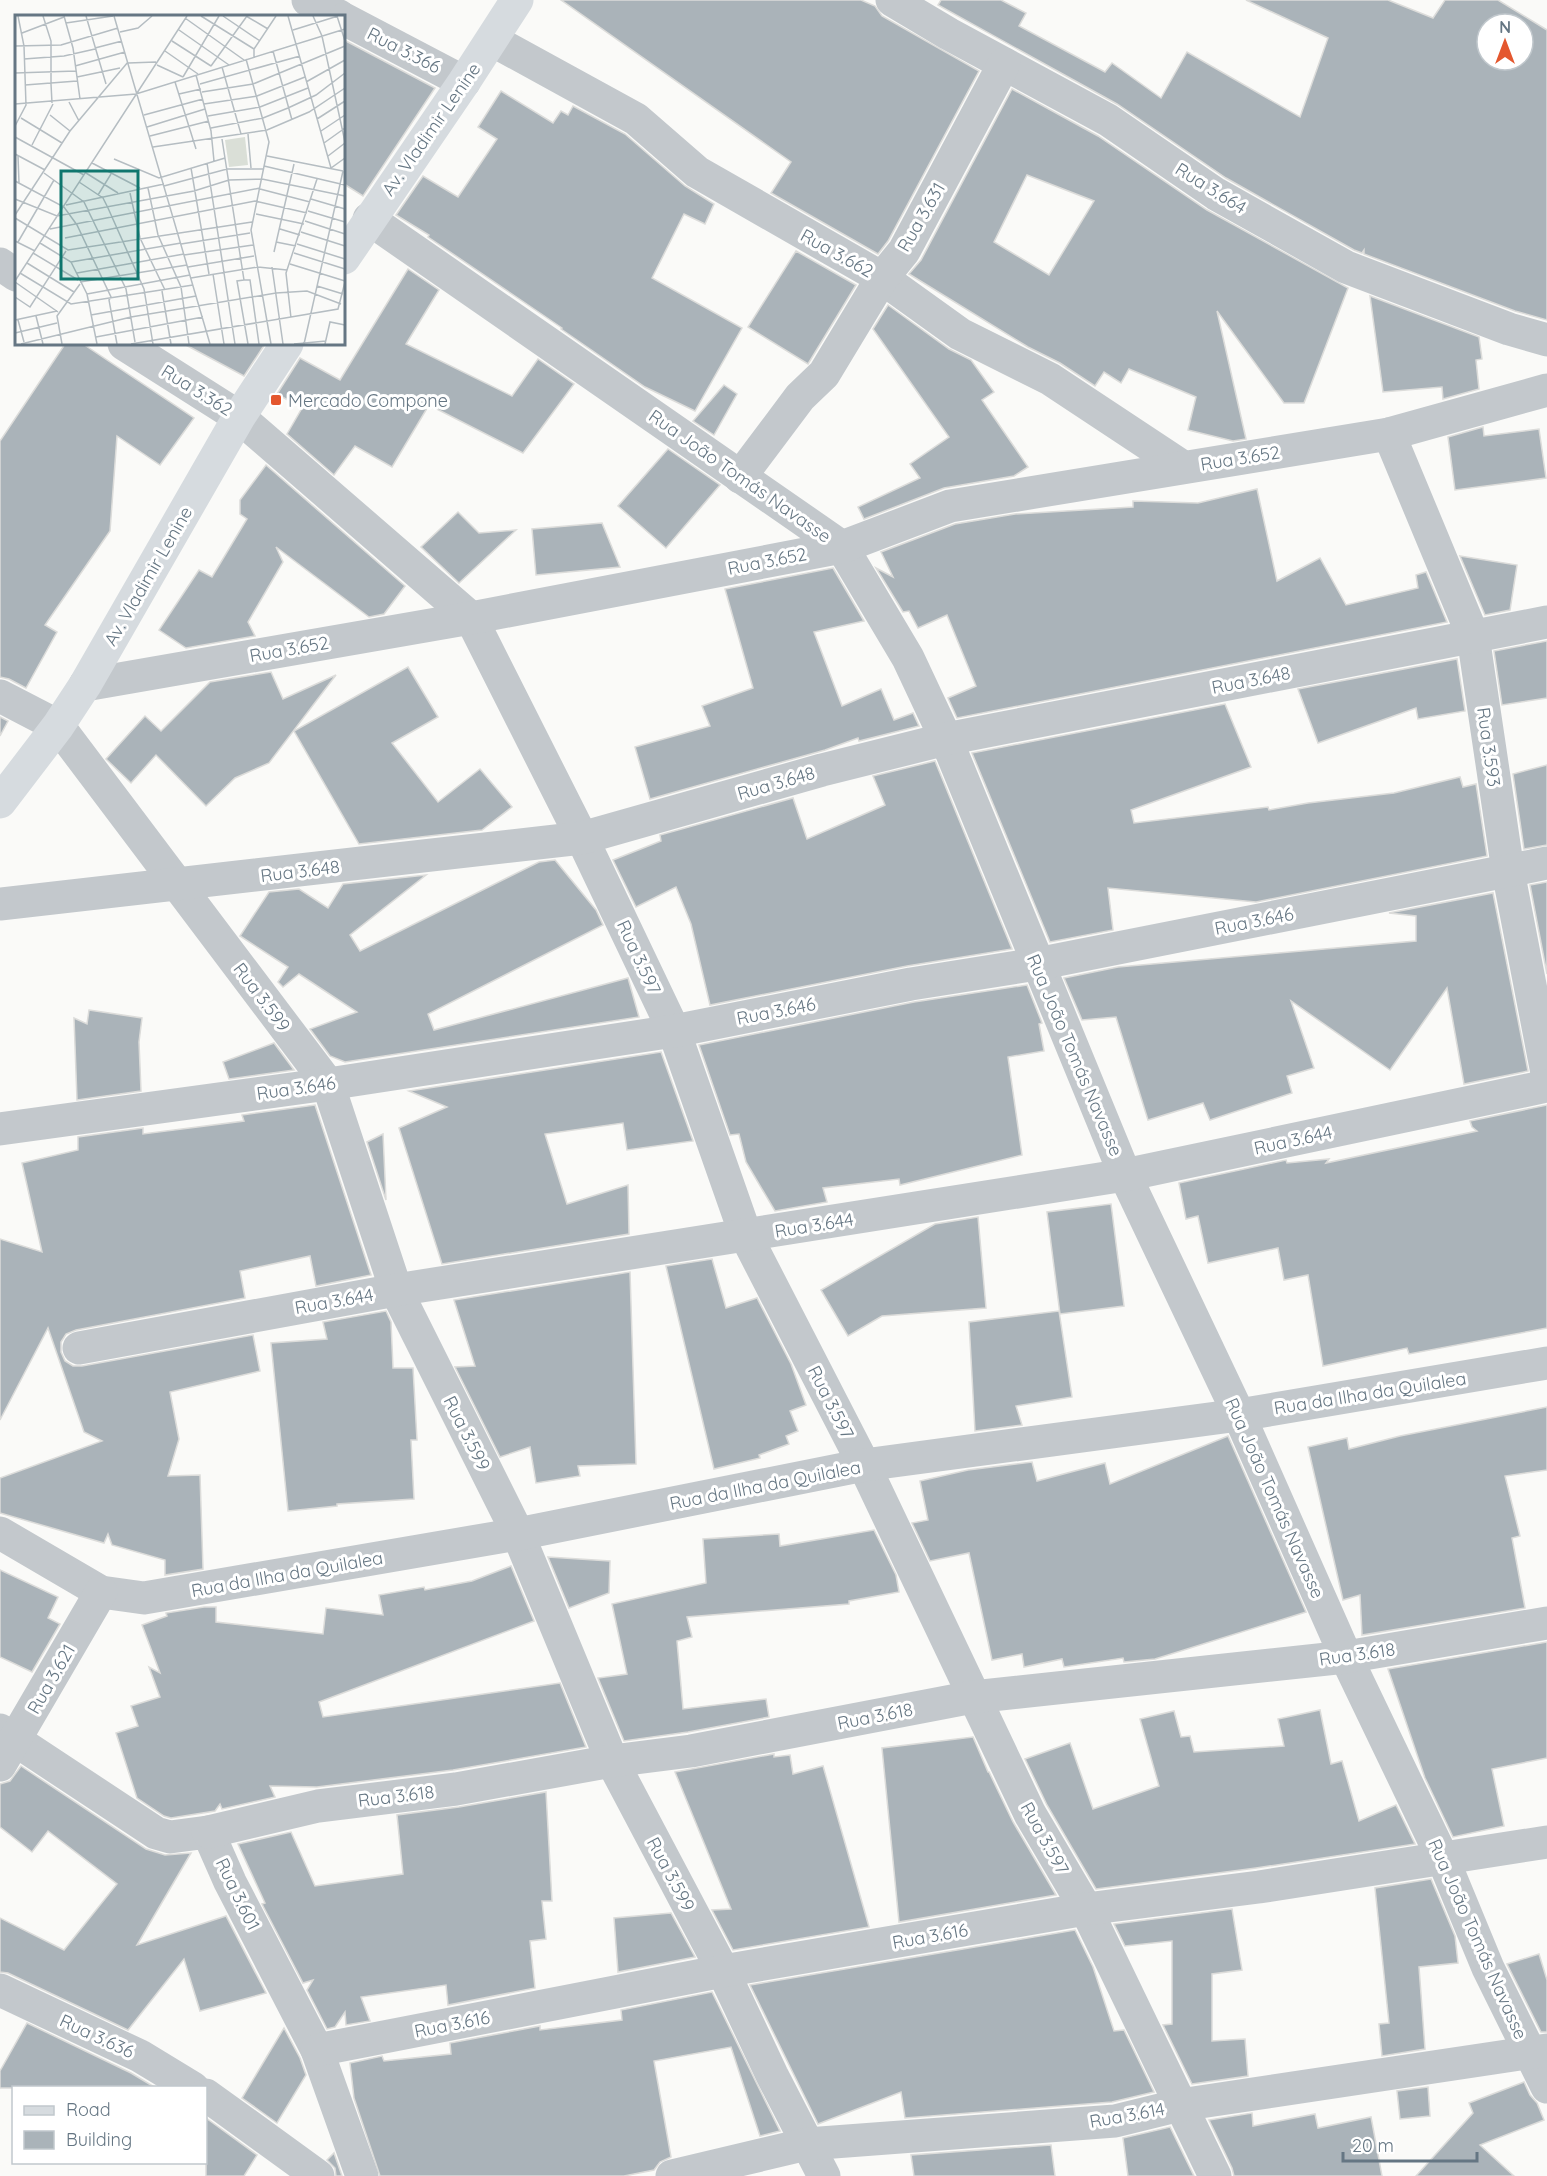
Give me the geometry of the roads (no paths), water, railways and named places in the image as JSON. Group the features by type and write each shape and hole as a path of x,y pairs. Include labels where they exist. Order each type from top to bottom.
{"main road":[{"name":"Av. Vladimir Lenine","path":"345,256 517,0"},
{"name":"Av. Vladimir Lenine","path":"0,802 58,726 85,685 239,417 286,345"}],"street":[{"path":"308,0 337,15"},
{"name":"Rua 3.664","path":"892,0 1108,120 1215,194 1346,267 1509,329 1547,340"},
{"name":"Rua 3.366","path":"345,20 464,82"},
{"name":"Rua 3.662","path":"492,40 636,119 697,172 882,278 960,334 1050,379 1183,467"},
{"name":"Rua 3.631","path":"740,477 800,397 824,375 882,278 904,251 1004,64"},
{"name":"Rua João Tomás Navasse","path":"369,219 842,547 908,658 946,740 1125,1175 1239,1415 1346,1657 1443,1859 1488,1968 1539,2051 1547,2087"},
{"path":"0,264 15,274"},
{"name":"Rua 3.362","path":"126,345 239,417 471,618"},
{"name":"Rua 3.652","path":"85,685 471,618 842,547 950,506 1389,434 1547,390"},
{"name":"Rua 3.593","path":"1389,434 1473,636 1508,871 1547,1073"},
{"name":"Rua 3.597","path":"471,618 582,837 674,1031 746,1236 864,1465 1030,1814 1086,1909 1215,2176"},
{"name":"Rua 3.648","path":"0,904 582,837 822,770 946,740 1547,622"},
{"path":"0,696 58,726"},
{"name":"Rua 3.599","path":"58,726 328,1084 396,1290 518,1534 612,1761 723,1971 824,2176"},
{"name":"Rua 3.646","path":"0,1129 328,1084 674,1031 911,984 1037,964 1547,863"},
{"name":"Rua 3.644","path":"79,1348 396,1290 1125,1175 1547,1086"},
{"name":"Rua da Ilha da Quilalea","path":"0,1533 101,1592 144,1598 518,1534 864,1465 1239,1415 1547,1363"},
{"name":"Rua 3.621","path":"5,1745 101,1592"},
{"name":"Rua 3.618","path":"208,1832 318,1806 456,1789 612,1761 691,1751 973,1697 1346,1657 1547,1623"},
{"path":"5,1745 156,1833 170,1837 208,1832"},
{"name":"Rua 3.601","path":"208,1832 230,1881 317,2050 362,2176"},
{"name":"Rua 3.616","path":"317,2050 723,1971 1086,1909 1259,1887 1547,1842"},
{"name":"Rua 3.636","path":"0,1990 140,2056 190,2086"},
{"name":"Rua 3.614","path":"672,2176 807,2144 1115,2121 1180,2105 1539,2051"},
{"path":"207,2096 318,2176"}],"place":[{"name":"Mercado Compone","path":"276,400"}]}
